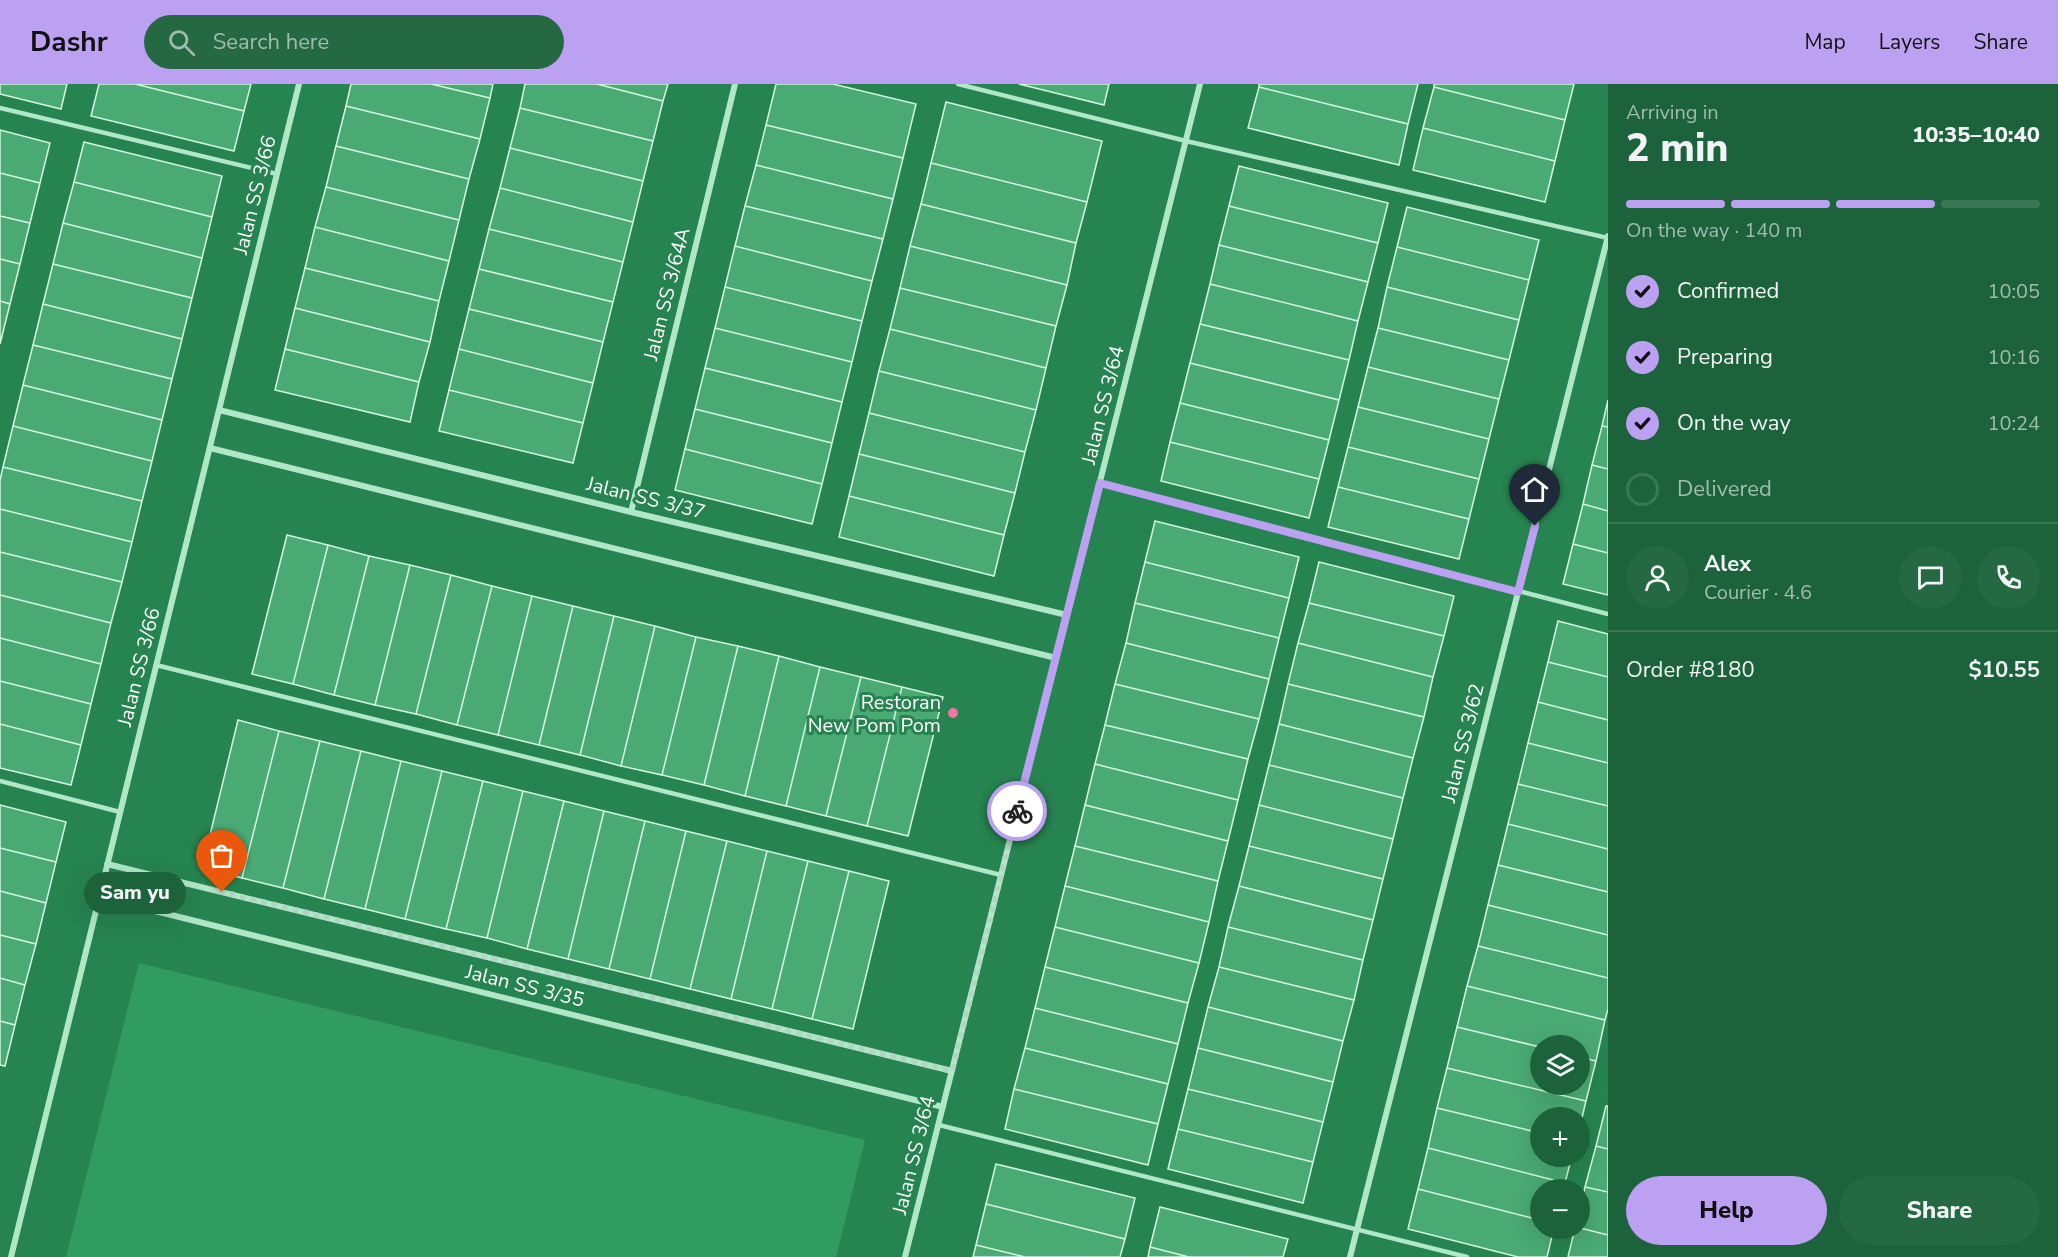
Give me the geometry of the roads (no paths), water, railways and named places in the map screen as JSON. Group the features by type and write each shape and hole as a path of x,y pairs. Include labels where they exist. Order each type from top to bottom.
{"street":[{"name":"Jalan SS 3/66","path":"11,1257 299,84"},
{"name":"Jalan SS 3/64A","path":"631,512 735,84"},
{"name":"Jalan SS 3/64","path":"905,1257 1200,84"},
{"name":"Jalan SS 3/62","path":"1350,1257 1608,237"},
{"name":"Jalan SS 3/37","path":"219,410 631,512 1066,615"},
{"path":"210,448 1056,658"},
{"name":"Jalan SS 3/35","path":"107,864 952,1071"},
{"name":"Jalan SS 3/35","path":"99,897 943,1107"}],"lane":[{"path":"958,84 1186,141 1608,237"},
{"path":"0,108 278,174"},
{"path":"1100,483 1608,614"},
{"path":"156,665 1001,875"},
{"path":"0,781 120,812"},
{"path":"939,1125 1467,1257"}],"place":[{"name":"Restoran New Pom Pom","path":"953,713"},
{"name":"Sam yu","path":"222,892"}]}
